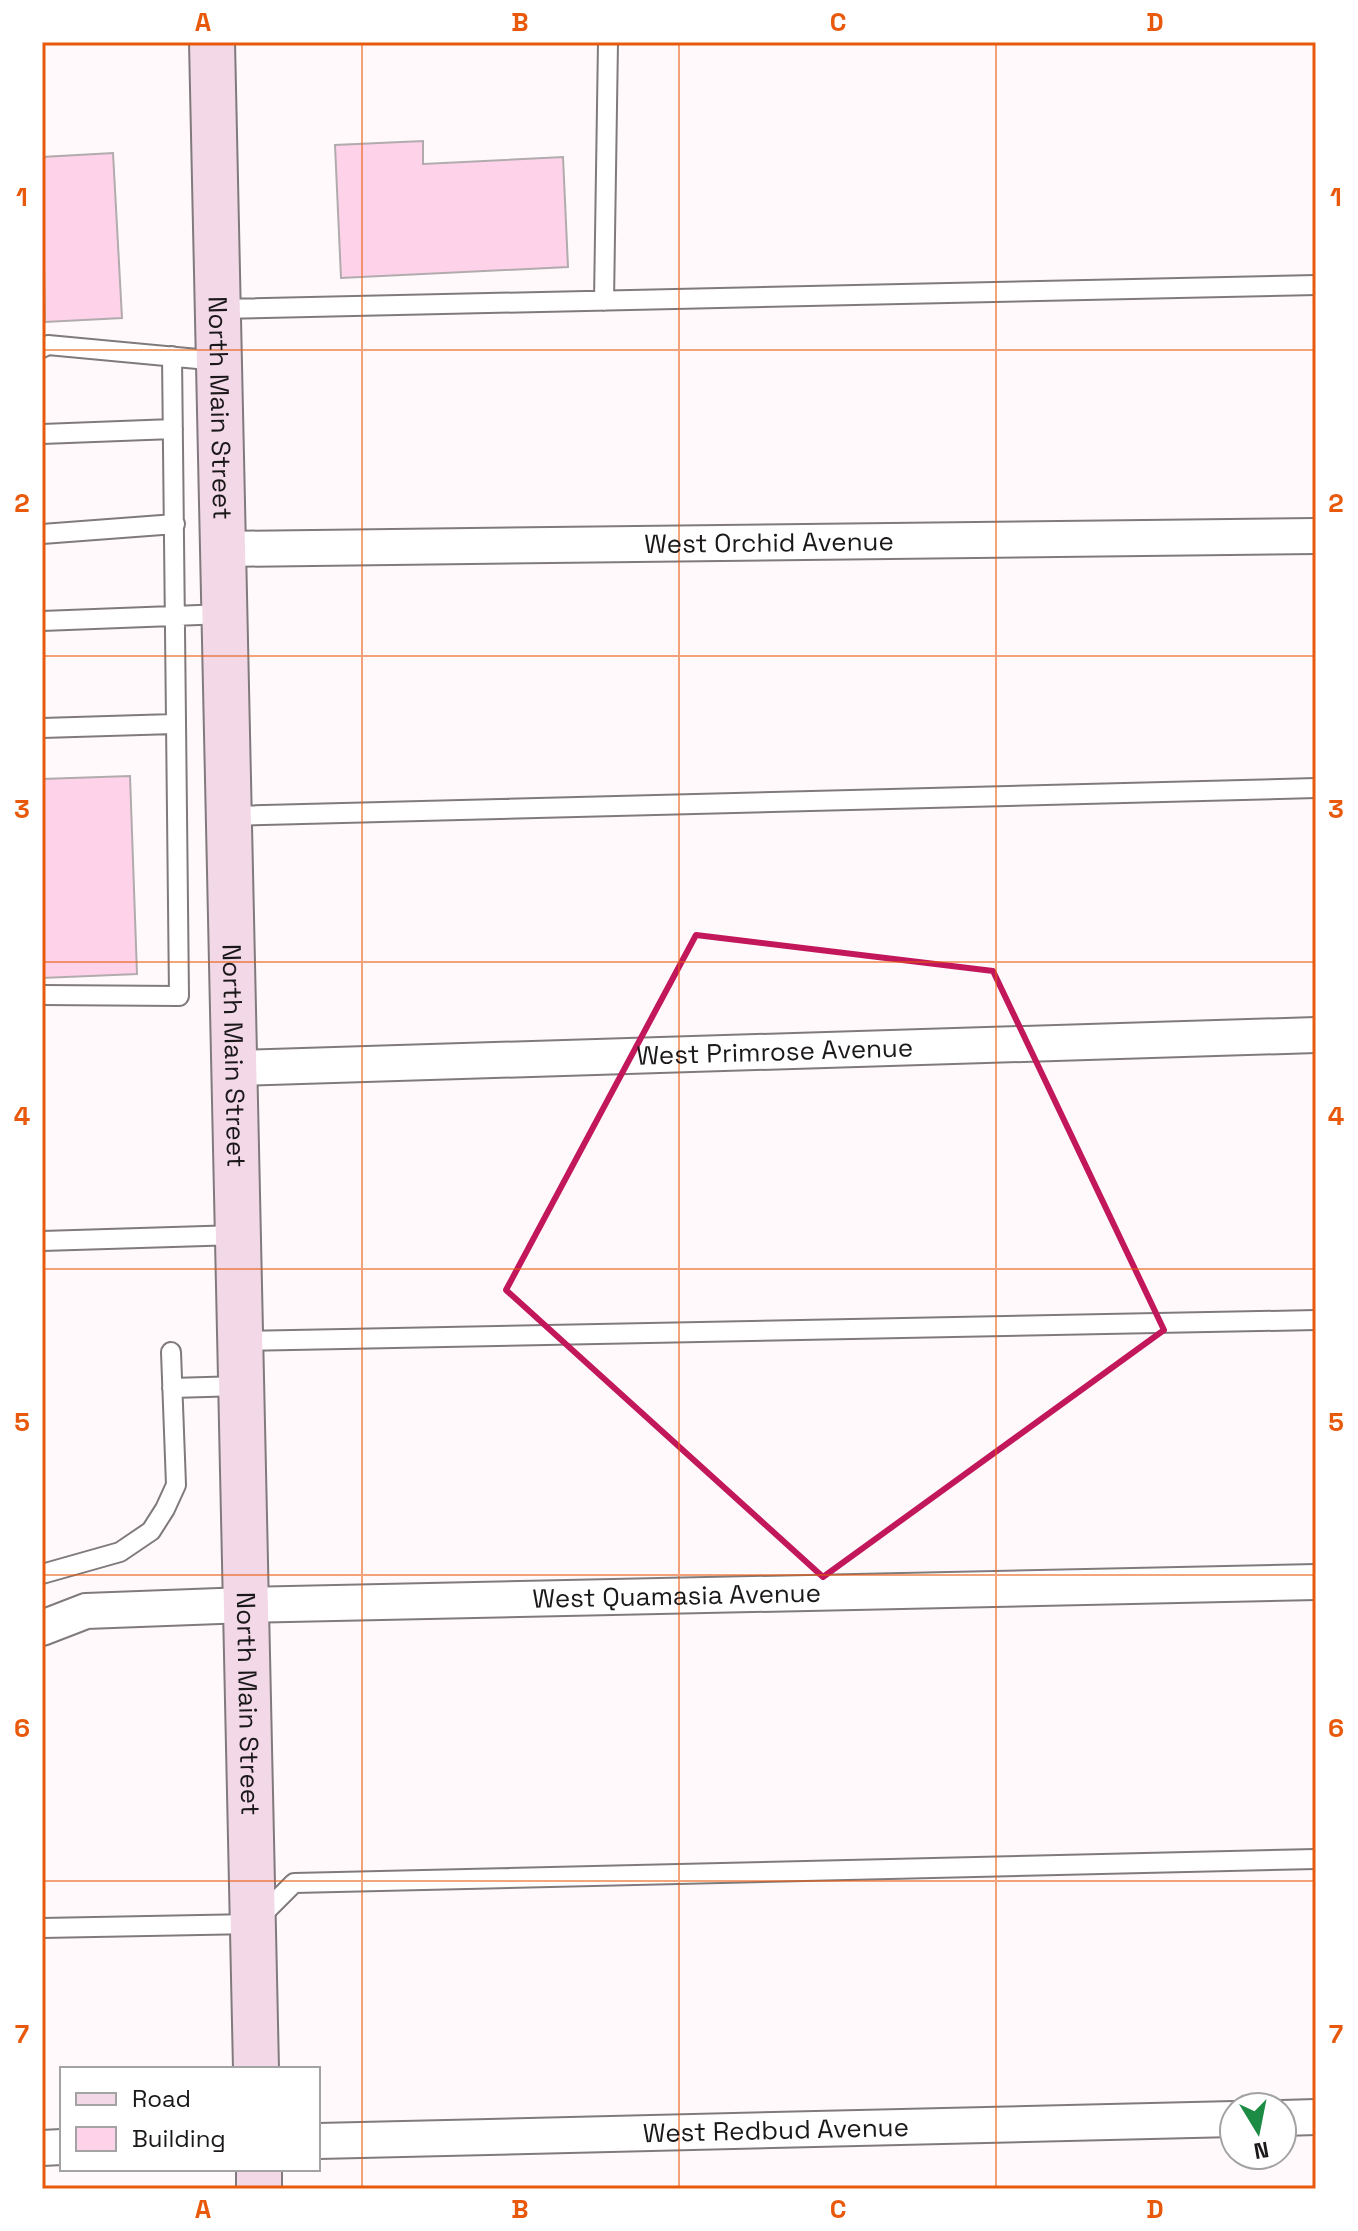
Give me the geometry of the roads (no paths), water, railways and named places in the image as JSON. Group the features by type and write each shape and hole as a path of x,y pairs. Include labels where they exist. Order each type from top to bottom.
{"street":[{"name":"North Main Street","path":"212,42 256,2067"},
{"name":"West Orchid Avenue","path":"223,549 1316,536"},
{"name":"West Primrose Avenue","path":"235,1068 1316,1035"},
{"name":"West Quamasia Avenue","path":"42,1628 86,1611 246,1605 1316,1582"},
{"name":"West Redbud Avenue","path":"320,2141 1218,2119"}],"lane":[{"path":"604,301 608,42"},
{"path":"218,309 1316,285"},
{"path":"42,348 48,345 89,347 219,361"},
{"path":"42,995 179,996 172,356"},
{"path":"42,434 173,429"},
{"path":"42,534 175,524"},
{"path":"42,621 177,613 225,614"},
{"path":"42,728 174,724"},
{"path":"229,816 1316,788"},
{"path":"42,1241 238,1235"},
{"path":"241,1341 1316,1320"},
{"path":"42,1574 120,1552 151,1531 176,1485 171,1352"},
{"path":"172,1388 241,1386"},
{"path":"42,1928 253,1924 294,1883 1316,1859"}]}
